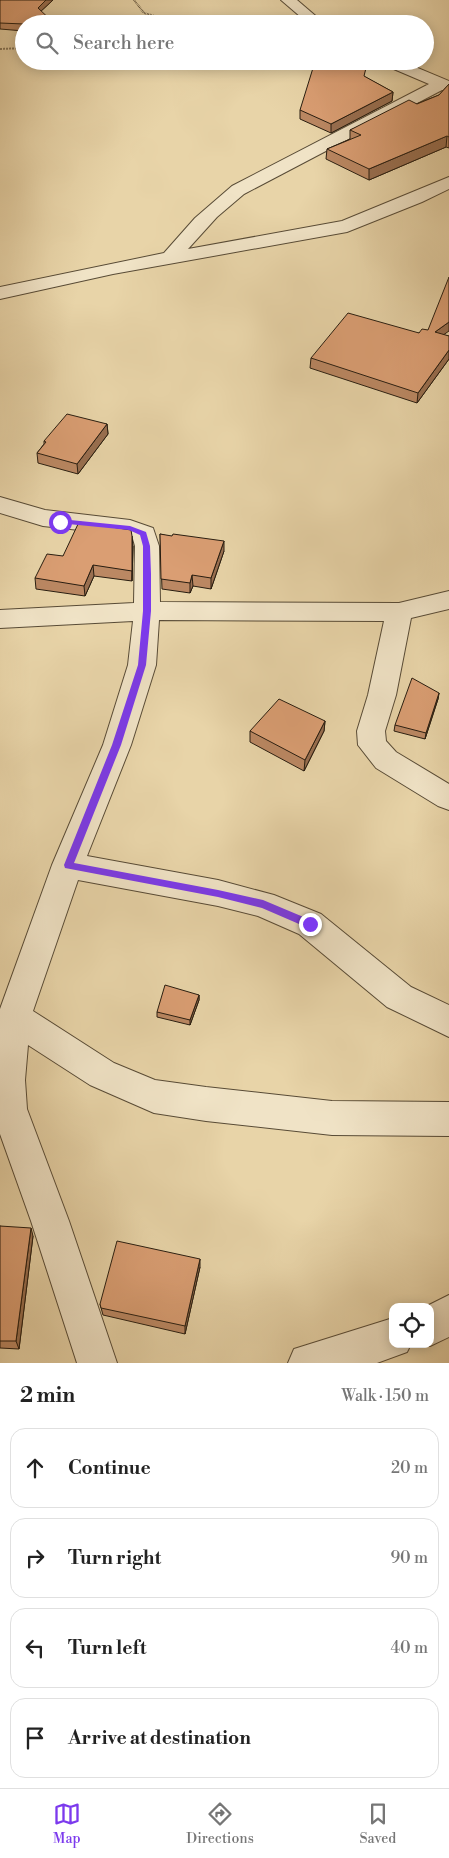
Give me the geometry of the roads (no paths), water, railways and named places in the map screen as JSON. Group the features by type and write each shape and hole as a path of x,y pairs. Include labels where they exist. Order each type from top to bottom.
{"street":[{"path":"288,0 307,15"},
{"path":"408,70 445,86"},
{"path":"170,258 217,205 238,190 307,152 445,86"},
{"path":"0,293 170,258 347,226 416,198 449,182"},
{"path":"0,504 43,518 130,528 144,534 147,546 147,611 142,665 117,745 68,865 14,1017 7,1080 9,1109 50,1221 80,1317 97,1363"},
{"path":"0,619 147,611 399,612 449,600"},
{"path":"399,612 382,695 371,731 372,745 386,760 449,798"},
{"path":"68,865 218,893 263,904 310,924 399,997 449,1022"},
{"path":"14,1017 102,1074 154,1096 206,1104 332,1118 449,1119"},
{"path":"434,1324 449,1315"},
{"path":"308,1363 389,1339"}]}
